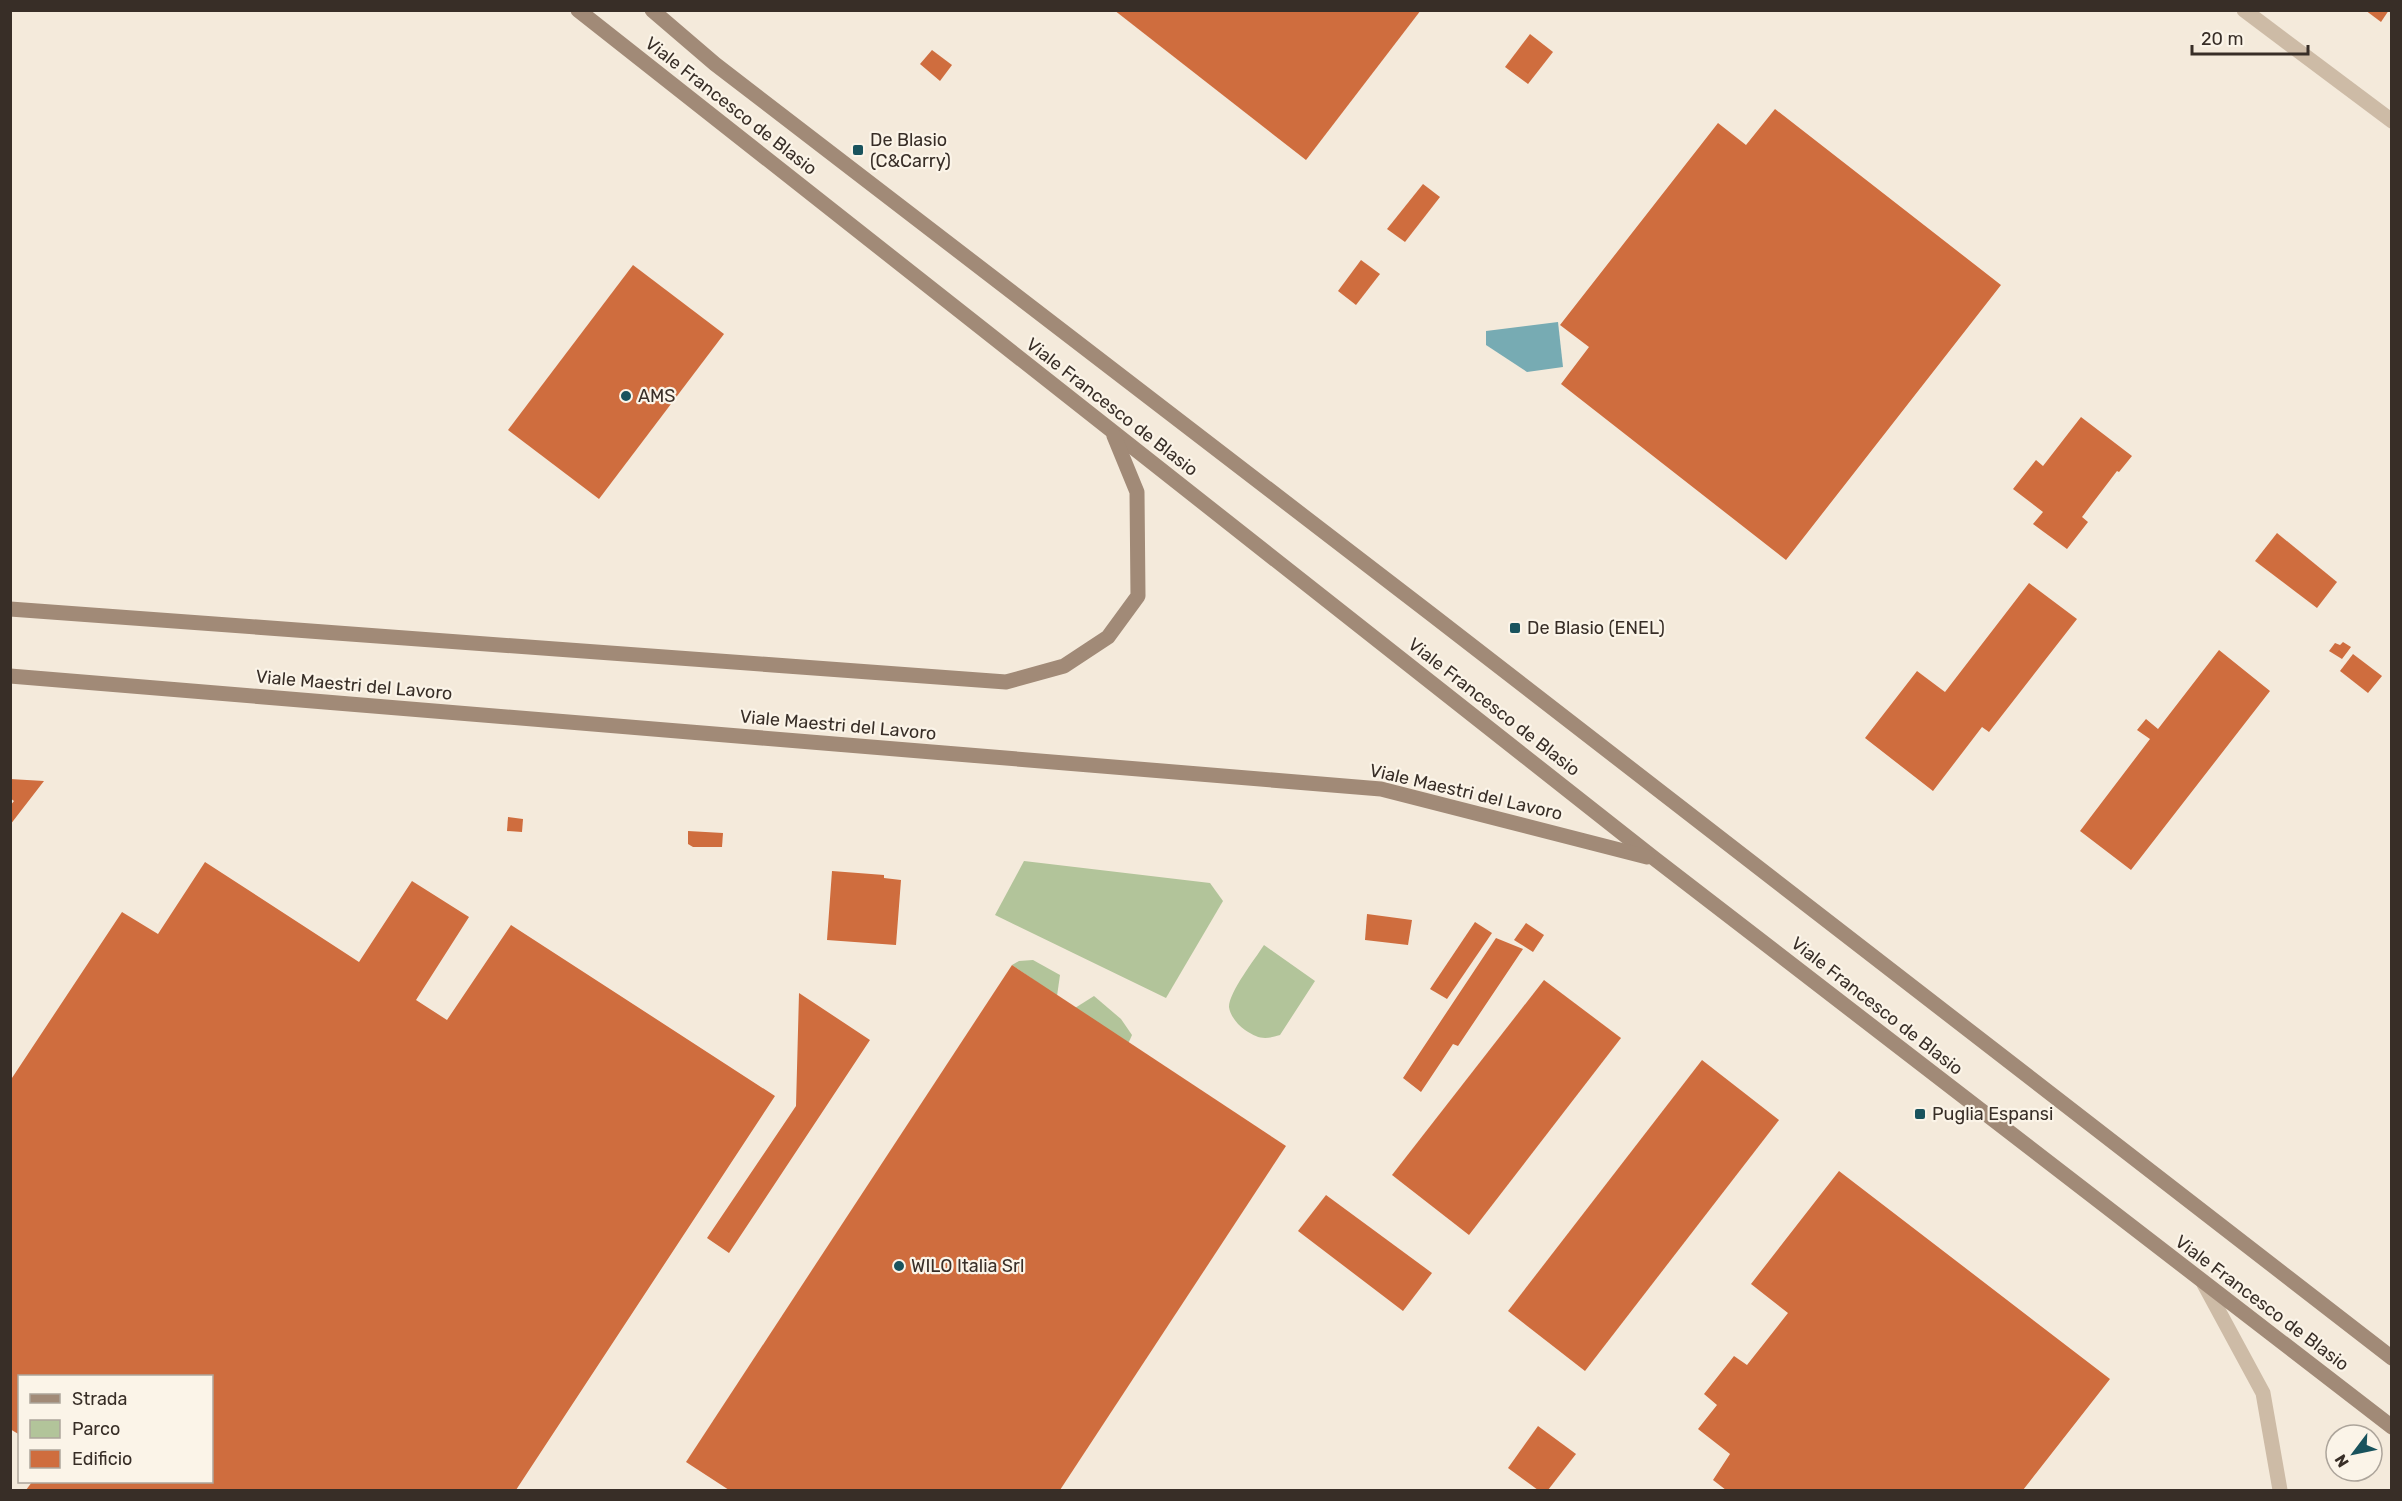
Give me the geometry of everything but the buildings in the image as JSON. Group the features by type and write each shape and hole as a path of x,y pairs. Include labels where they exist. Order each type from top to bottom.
{"street":[{"name":"Viale Francesco de Blasio","path":"578,10 1655,859 2391,1427"},
{"name":"Viale Francesco de Blasio","path":"652,10 715,64 1431,614 2391,1358"},
{"path":"2244,10 2391,120"},
{"path":"10,609 1006,682 1064,666 1108,637 1138,596 1137,492 1113,433"},
{"name":"Viale Maestri del Lavoro","path":"10,676 1381,789 1655,859"},
{"path":"2204,1284 2263,1393 2280,1491"}],"green space":[{"path":"1024,861 1210,883 1223,901 1166,998 995,915"},
{"path":"1264,945 1315,981 1280,1035 1270,1038 1262,1038 1242,1028 1233,1017 1229,1007 1238,984"},
{"path":"1033,960 1060,975 1057,996 1012,965 1019,961"},
{"path":"1094,996 1121,1019 1132,1035 1128,1044 1075,1008"}],"water":[{"path":"1558,322 1563,367 1527,372 1486,345 1486,331"}],"place":[{"name":"De Blasio (C&Carry)","path":"858,150"},
{"name":"AMS","path":"626,396"},
{"name":"De Blasio (ENEL)","path":"1515,628"},
{"name":"Puglia Espansi","path":"1920,1114"},
{"name":"WILO Italia Srl","path":"899,1266"}]}
